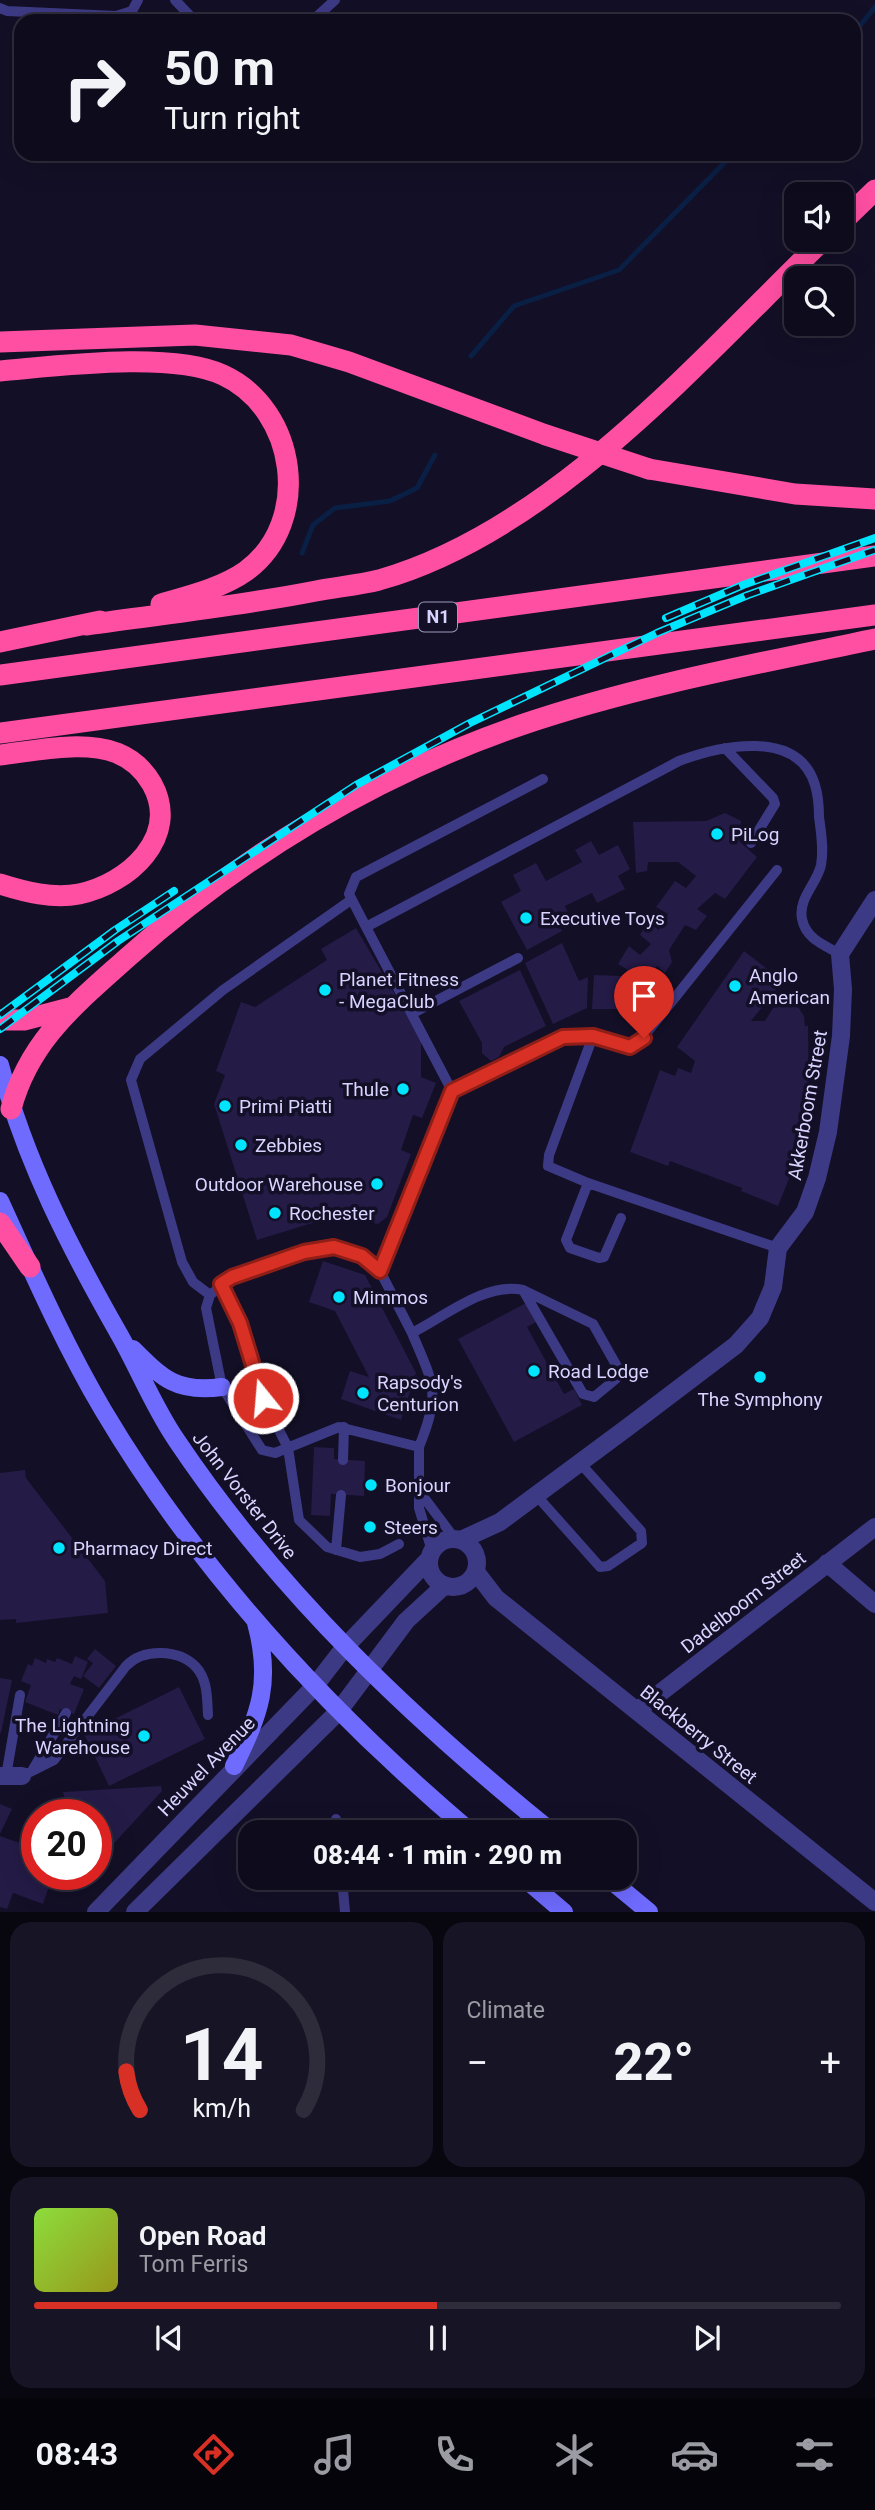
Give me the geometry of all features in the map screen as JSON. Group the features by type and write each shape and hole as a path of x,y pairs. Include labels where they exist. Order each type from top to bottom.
{"highway":[{"path":"854,210 875,190"},
{"path":"0,642 86,625 279,598 379,580 455,550 513,517 601,451 810,252"},
{"path":"0,327 89,337"},
{"path":"0,342 195,335 291,345 361,366 546,435 649,469 795,494 875,499"},
{"path":"0,371 173,364 225,376 244,387 267,413 280,435 290,474 285,508 271,546 245,571 215,587 86,625"},
{"path":"0,384 56,367"},
{"name":"N1","path":"0,675 875,556"},
{"path":"0,733 875,615"},
{"path":"11,1109 24,1069 71,1008 176,915 240,869 339,806 417,767 520,726 582,706 739,667 875,639"},
{"path":"0,755 68,748 117,753 145,773 161,807 158,830 149,852 115,880 68,895 40,894 0,884"},
{"path":"0,1020 24,1020 71,1008"},
{"path":"0,1223 30,1267"}],"main road":[{"name":"John Vorster Drive","path":"0,1065 11,1109 38,1180 174,1438 223,1507 344,1648 368,1672 469,1765 537,1820"},
{"path":"0,1201 30,1267 103,1410 177,1522 314,1687 458,1820"},
{"path":"120,1337 173,1383 195,1390 222,1387"},
{"path":"234,1766 262,1700 264,1653 256,1620"},
{"path":"538,1890 564,1912"},
{"path":"622,1890 649,1912"}],"street":[{"path":"840,954 875,900"},
{"name":"Akkerboom Street","path":"458,1539 500,1522 747,1335 769,1301 777,1271 778,1248 807,1206 828,1132 843,1010 840,954"},
{"name":"Akkerboom Street","path":"473,1571 500,1522"},
{"name":"Dadelboom Street","path":"638,1710 875,1527"},
{"path":"135,1912 338,1712 416,1610 444,1586 473,1571 469,1544 458,1539 444,1540 344,1648"},
{"path":"430,1555 432,1575 444,1586"},
{"path":"827,1563 875,1604"},
{"name":"Blackberry Street","path":"473,1571 496,1598 875,1902"},
{"name":"Heuwel Avenue","path":"96,1912 234,1766 314,1687 344,1648"}],"lane":[{"path":"122,14 132,11 138,0"},
{"path":"175,0 188,14"},
{"path":"320,14 335,0"},
{"path":"0,8 8,11 73,14"},
{"path":"366,927 668,767 697,754 725,748 763,746 783,751 804,766 813,778 817,794 822,860 817,876 803,900 802,921 811,937 840,954"},
{"path":"725,748 773,798 775,804 751,843"},
{"path":"452,1091 351,900 349,890 356,877 543,779"},
{"path":"380,1271 452,1091 563,1037 593,1036 630,1047 644,1038 777,870"},
{"path":"210,1296 193,1282 182,1262 131,1073 141,1059 213,997 351,900"},
{"path":"413,1013 518,958"},
{"path":"593,1036 548,1162 555,1171 778,1248"},
{"path":"587,1183 566,1240 570,1248 599,1258 604,1257 621,1219"},
{"path":"419,1447 344,1427 329,1428 288,1448 270,1452 258,1446 222,1387 207,1320 210,1296 232,1277 320,1248 346,1249 380,1271 412,1333 435,1392 431,1415 419,1447 421,1518 430,1555"},
{"path":"221,1284 240,1323 263,1398 288,1448 299,1520 316,1540 335,1550 360,1557 380,1554 399,1544"},
{"path":"412,1333 477,1298 502,1289 523,1290 593,1324 620,1370 617,1378 594,1397 583,1394 523,1290"},
{"path":"343,1460 344,1427"},
{"path":"536,1495 600,1567 608,1566 642,1543 641,1531 580,1462"},
{"path":"419,1491 458,1539"},
{"path":"335,1550 341,1495"},
{"path":"15,1775 54,1760 134,1657 144,1654 178,1657 196,1667 204,1679 208,1715"},
{"path":"15,1775 20,1695"},
{"path":"15,1775 66,1713"},
{"path":"343,1890 345,1912"}],"building":[{"path":"725,813 741,821 739,841 757,857 725,899 715,893 697,909 707,916 696,930 685,925 669,950 672,962 665,973 657,966 646,981 655,990 646,1006 636,997 630,1006 621,999 619,1009 592,1009 594,975 622,976 628,970 618,964 629,946 640,955 651,944 640,935 649,920 658,930 668,914 656,907 675,881 686,888 696,876 678,862 648,862 647,871 636,873 633,822 706,821"},
{"path":"591,841 599,855 618,845 630,869 618,876 625,889 597,903 592,893 565,906 571,919 559,925 562,931 527,950 501,902 521,891 513,875 536,863 546,881 582,862 575,850"},
{"path":"356,928 421,1039 421,1077 436,1083 422,1118 413,1115 401,1150 411,1154 387,1217 378,1224 364,1221 358,1209 257,1240 214,1104 225,1075 216,1071 241,1002 255,1007 327,960 321,949"},
{"path":"562,943 579,981 588,977 587,1008 553,1024 525,963"},
{"path":"744,951 783,981 751,1021 765,1021 773,1008 785,1001 796,1004 804,1016 805,1026 808,1026 809,1101 796,1135 805,1139 778,1206 741,1191 742,1188 670,1161 668,1166 630,1152 660,1070 675,1076 678,1068 691,1073 695,1061 677,1047"},
{"path":"520,970 546,1026 504,1047 499,1057 491,1061 482,1053 482,1043 459,1001"},
{"path":"323,1261 365,1275 416,1373 401,1420 341,1399 350,1371 369,1377 335,1311 309,1302"},
{"path":"528,1302 538,1321 527,1327 564,1394 574,1389 582,1405 514,1442 458,1339"},
{"path":"314,1447 334,1448 334,1459 365,1461 364,1496 331,1494 330,1516 311,1515"},
{"path":"25,1470 26,1478 105,1581 108,1613 16,1623 16,1619 0,1620 0,1473"},
{"path":"95,1649 116,1666 99,1688 83,1676 93,1663 87,1659"},
{"path":"75,1656 88,1662 81,1679 74,1676 70,1684 84,1689 74,1714 60,1709 58,1715 25,1702 31,1685 21,1681 28,1664 32,1666 35,1658 46,1663 47,1659 55,1662 57,1658 72,1664"},
{"path":"0,1678 12,1680 1,1733 0,1733"},
{"name":"The Lightning Warehouse","path":"179,1687 205,1739 109,1786 84,1734"},
{"path":"161,1786 162,1791 112,1846 112,1799 65,1799 63,1792"},
{"path":"0,1804 12,1809 0,1834"},
{"path":"0,1836 21,1843 21,1890 48,1890 43,1904 13,1893 7,1909 0,1907"}],"waterway":[{"path":"861,24 875,7"},
{"path":"471,356 514,306 619,270 726,161"},
{"path":"302,553 313,525 335,508 390,501 417,488 435,455"}],"railway":[{"path":"666,618 743,585 875,538"},
{"path":"0,1029 118,941 356,785 470,723 657,633 748,595 875,550"},
{"path":"0,1015 115,930 174,891"}],"place":[{"name":"PiLog","path":"717,834"},
{"name":"Executive Toys","path":"526,918"},
{"name":"Anglo American","path":"735,986"},
{"name":"Planet Fitness - MegaClub","path":"325,990"},
{"name":"Thule","path":"403,1089"},
{"name":"Primi Piatti","path":"225,1106"},
{"name":"Zebbies","path":"241,1145"},
{"name":"Outdoor Warehouse","path":"377,1184"},
{"name":"Rochester","path":"275,1213"},
{"name":"Mimmos","path":"339,1297"},
{"name":"Road Lodge","path":"534,1371"},
{"name":"The Symphony","path":"760,1377"},
{"name":"Rapsody's Centurion","path":"363,1393"},
{"name":"Bonjour","path":"371,1485"},
{"name":"Steers","path":"370,1527"},
{"name":"Pharmacy Direct","path":"59,1548"},
{"name":"The Lightning Warehouse","path":"144,1736"}],"route":[{"path":"263,1398 240,1323 221,1284 232,1277 320,1248 346,1249 362,1256 380,1271 452,1091 563,1037 593,1036 630,1047 637,1045 644,1038"}]}
